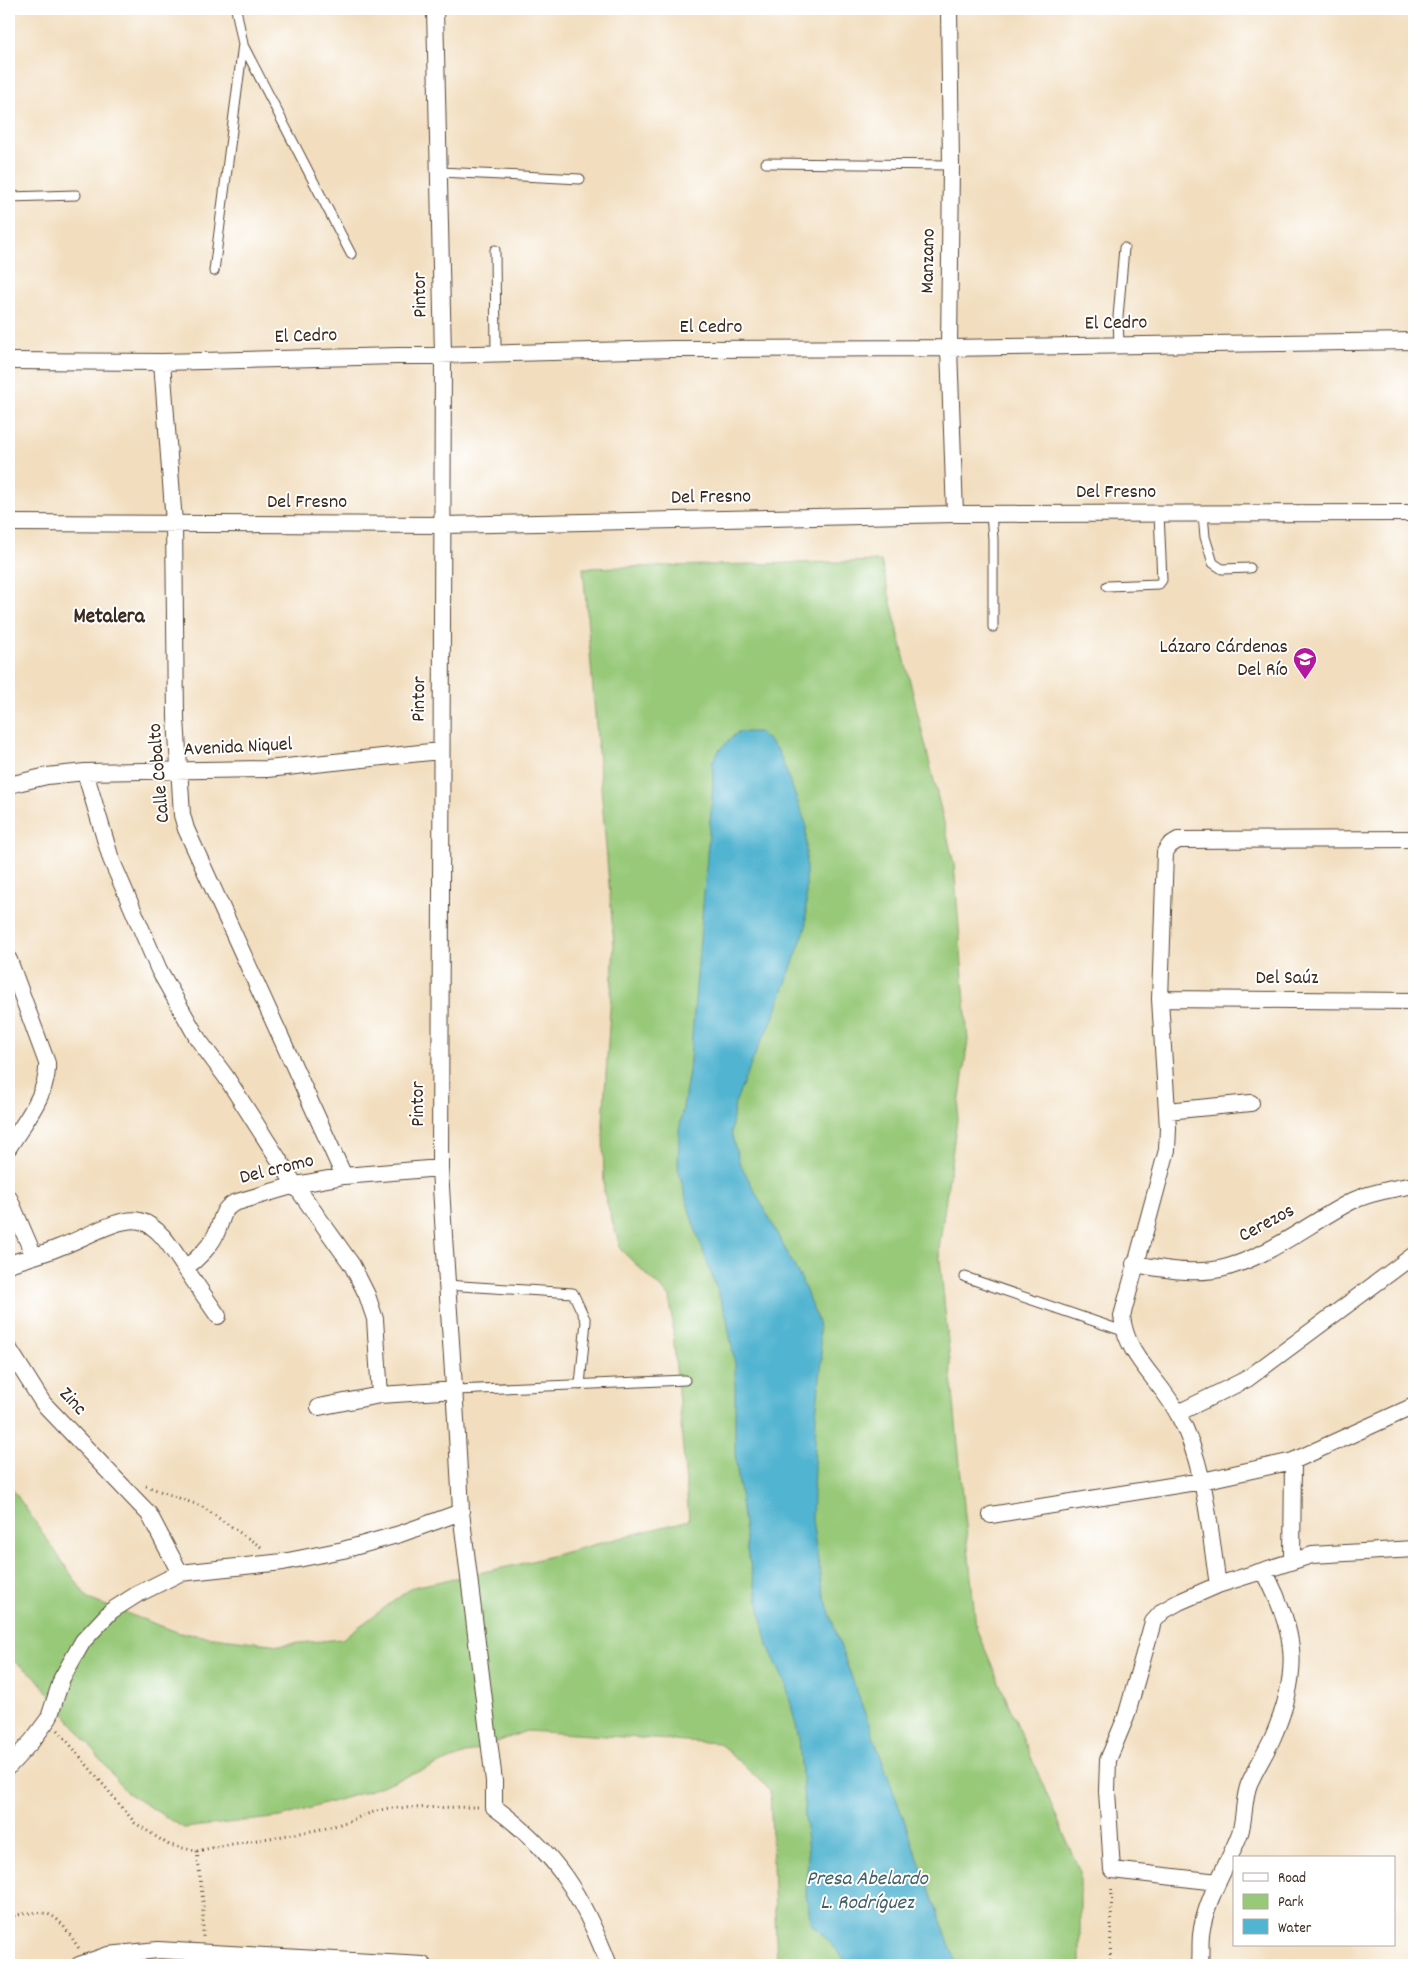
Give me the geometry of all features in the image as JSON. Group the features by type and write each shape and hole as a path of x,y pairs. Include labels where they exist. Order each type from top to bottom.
{"street":[{"name":"Pintor","path":"435,9 443,354 440,752 440,1168 446,1285 456,1390 461,1512 494,1781 494,1808"},
{"name":"Manzano","path":"949,9 951,165 949,348 955,514"},
{"name":"El Cedro","path":"9,361 162,362 683,349 949,348 1414,341"},
{"name":"Calle Cobalto","path":"162,362 174,524 178,772 182,815 186,829 344,1176"},
{"name":"Del Fresno","path":"9,523 443,525 955,514 1414,513"},
{"name":"Avenida Niquel","path":"9,785 47,776 85,772 178,772 267,769 440,752"},
{"path":"85,772 111,860 159,970 198,1039 226,1077 295,1185 352,1266 372,1306 375,1319 380,1395"},
{"path":"1218,1584 1202,1482 1178,1413 1130,1347 1123,1331 1122,1316 1134,1264 1167,1150 1167,1111 1160,999 1163,864 1165,852 1170,844 1178,840 1414,840"},
{"path":"9,960 48,1063 48,1076 41,1092 9,1147"},
{"name":"Del Saúz","path":"1160,999 1414,1001"},
{"path":"1167,1111 1251,1102"},
{"name":"Del cromo","path":"185,1268 195,1261 211,1241 218,1230 221,1216 226,1207 234,1203 295,1185 344,1176 440,1168"},
{"name":"Cerezos","path":"1134,1264 1177,1271 1228,1267 1253,1257 1352,1201 1381,1191 1414,1185"},
{"path":"9,1198 34,1256"},
{"path":"9,1264 59,1248 127,1220 141,1221 165,1240 218,1316"},
{"path":"1178,1413 1229,1390 1414,1256"},
{"name":"Zinc","path":"9,1349 43,1404 150,1514 180,1573"},
{"path":"319,1407 380,1395 456,1390"},
{"path":"991,1515 1202,1482 1293,1461 1414,1406"},
{"path":"1292,1560 1293,1461"},
{"path":"9,1766 32,1741 48,1718 53,1701 72,1658 97,1624 111,1611 136,1595 180,1573 283,1562 343,1550 400,1534 461,1512"},
{"path":"1218,1882 1112,1870 1107,1791 1108,1760 1126,1717 1153,1622 1163,1611 1218,1584 1264,1571 1292,1560 1312,1555 1414,1549"},
{"path":"1200,1965 1201,1934 1218,1882 1241,1830 1244,1801 1249,1785 1273,1738 1291,1682 1293,1660 1291,1640 1285,1615 1264,1571"},
{"path":"494,1808 523,1828 558,1866 583,1904 609,1965"},
{"path":"83,1963 134,1950 158,1950 202,1954 423,1965"}],"lane":[{"path":"236,9 243,44 351,254"},
{"path":"214,271 243,44"},
{"path":"766,163 951,165"},
{"path":"440,172 580,179"},
{"path":"9,197 76,195"},
{"path":"1119,345 1118,317 1124,248"},
{"path":"495,250 496,353"},
{"path":"991,514 993,539 993,627"},
{"path":"1107,586 1159,584 1162,580 1159,514"},
{"path":"1203,514 1205,537 1213,563 1222,570 1250,568"},
{"path":"965,1277 1123,1331"},
{"path":"446,1285 573,1293 586,1321 580,1384"},
{"path":"456,1390 686,1380"}],"path":[{"path":"141,1484 201,1506 283,1562"},
{"path":"48,1718 135,1823 169,1845 197,1851 237,1841 333,1826 389,1808 494,1808"},
{"path":"197,1851 203,1902 202,1954"},
{"path":"1110,1965 1112,1870"},
{"path":"9,1918 22,1914 46,1913 54,1915 61,1921 83,1963"}],"green space":[{"path":"881,561 954,864 968,1040 939,1249 976,1628 1080,1872 1080,1965 777,1965 770,1790 719,1743 526,1731 368,1791 281,1817 184,1828 127,1793 34,1675 9,1658 9,1484 88,1599 180,1633 279,1645 342,1639 413,1587 516,1565 689,1520 670,1297 621,1250 604,1193 603,1123 614,945 583,568"}],"water":[{"name":"Presa Abelardo L. Rodríguez","path":"738,732 759,732 778,750 806,824 806,927 771,1024 759,1045 735,1103 731,1132 739,1161 802,1281 818,1322 822,1359 816,1415 812,1520 822,1588 841,1648 957,1965 850,1965 811,1922 806,1895 808,1857 799,1738 786,1685 768,1646 747,1550 735,1454 735,1364 726,1315 692,1220 678,1169 679,1131 689,1071 713,785 712,762 720,749"}],"place":[{"name":"Lázaro Cárdenas Del Río","path":"1305,680"}],"district":[{"name":"Metalera","path":"109,618"}]}
